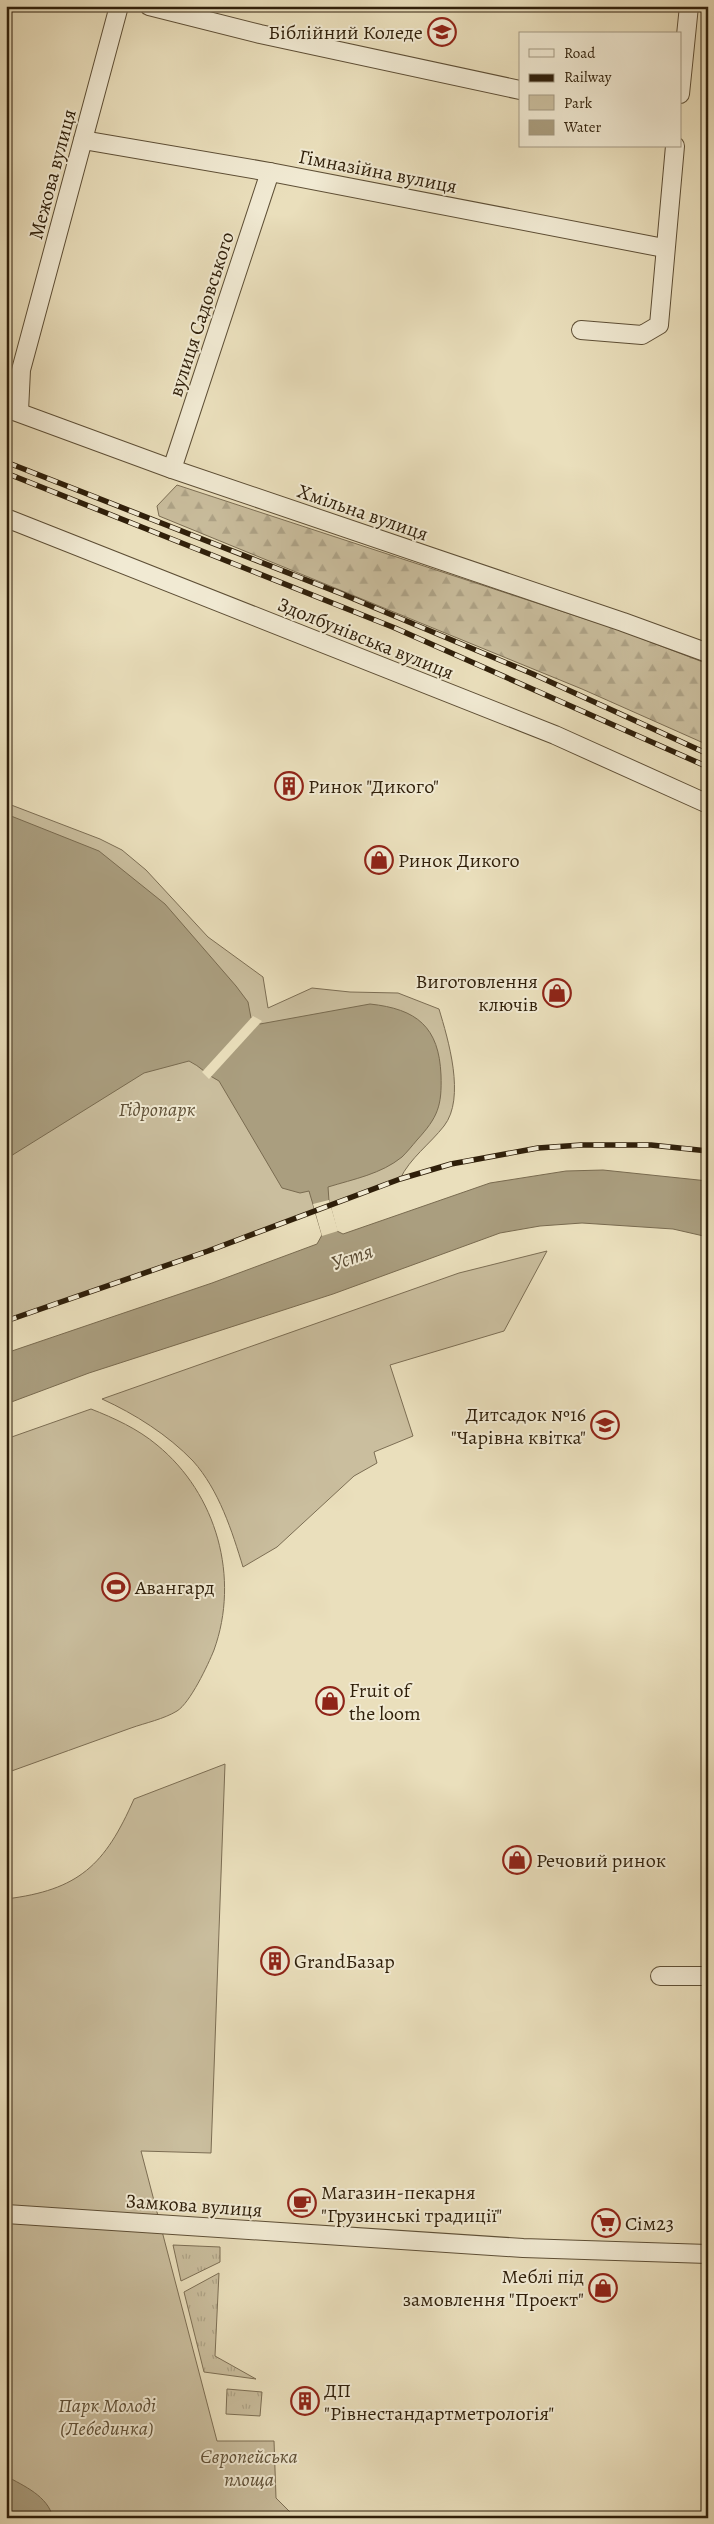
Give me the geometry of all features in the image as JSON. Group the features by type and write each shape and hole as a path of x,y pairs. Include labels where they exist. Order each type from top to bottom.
{"street":[{"name":"Межова вулиця","path":"13,410 21,370 119,6"},
{"path":"149,6 260,34 519,90"},
{"path":"682,74 689,6"},
{"name":"Гімназійна вулиця","path":"83,140 270,172 664,248"},
{"path":"581,330 642,335 658,325 675,148"},
{"name":"вулиця Садовського","path":"172,469 270,172"},
{"name":"Хмільна вулиця","path":"13,410 172,469 623,622 708,653"},
{"name":"Здолбунівська вулиця","path":"6,518 555,735 708,804"},
{"path":"660,1976 708,1976"},
{"name":"Замкова вулиця","path":"6,2214 496,2246 708,2254"}],"green space":[{"path":"177,485 619,630 708,664 708,745 582,689 159,516 157,506"},
{"name":"Гідропарк","path":"6,803 100,839 122,850 146,870 208,937 263,977 268,1008 312,988 350,992 398,993 439,1009 447,1036 453,1068 454,1100 444,1126 404,1171 400,1179 208,1251 6,1321"},
{"path":"547,1251 504,1331 390,1365 413,1436 374,1452 377,1463 354,1476 277,1547 243,1567 224,1511 202,1472 193,1461 173,1442 150,1426 127,1411 102,1399 459,1273"},
{"name":"Авангард","path":"91,1409 126,1424 150,1439 178,1465 195,1488 208,1512 218,1539 223,1566 224,1594 221,1623 214,1650 203,1674 193,1692 177,1711 160,1719 6,1773 6,1439"},
{"path":"225,1764 211,2153 141,2151 217,2441 274,2441 276,2498 296,2518 6,2518 6,1899 53,1889 71,1881 100,1857 112,1841 134,1799"},
{"path":"173,2245 220,2247 220,2262 181,2281"},
{"path":"219,2273 215,2356 256,2379 204,2372 184,2292"},
{"path":"227,2389 262,2392 260,2416 226,2414"}],"water":[{"name":"Устя","path":"6,814 99,851 165,904 236,986 248,1002 251,1018 260,1024 370,1004 401,1010 422,1023 430,1033 436,1044 441,1075 441,1095 434,1118 408,1151 394,1163 367,1175 328,1187 329,1201 337,1231 343,1234 490,1183 566,1171 603,1170 708,1181 708,1237 673,1229 582,1223 540,1226 500,1233 333,1294 89,1373 6,1404 6,1353 212,1283 317,1244 322,1235 309,1191 300,1193 282,1188 219,1081 189,1061 144,1073 6,1159"},
{"path":"6,2476 41,2498 50,2510 53,2518 6,2518"}],"pier":[{"path":"253,1016 262,1021 209,1079 202,1072"},
{"path":"329,1200 338,1231 322,1236 313,1204"}],"railway":[{"path":"6,462 342,594 533,674 708,754"},
{"path":"6,473 395,628 708,767"},
{"path":"6,1321 208,1251 400,1179 451,1164 538,1148 581,1145 651,1145 708,1151"}],"place":[{"name":"Біблійний Коледе","path":"442,32"},
{"name":"Ринок \"Дикого\"","path":"289,786"},
{"name":"Ринок Дикого","path":"379,860"},
{"name":"Виготовлення ключів","path":"557,993"},
{"name":"Дитсадок №16 \"Чарівна квітка\"","path":"605,1425"},
{"name":"Авангард","path":"116,1587"},
{"name":"Fruit of the loom","path":"330,1701"},
{"name":"Речовий ринок","path":"517,1860"},
{"name":"GrandБазар","path":"275,1961"},
{"name":"Магазин-пекарня \"Грузинські традиції\"","path":"302,2203"},
{"name":"Сім23","path":"606,2223"},
{"name":"Меблі під замовлення \"Проект\"","path":"603,2288"},
{"name":"ДП \"Рівнестандартметрологія\"","path":"305,2401"}],"park label":[{"name":"Парк Молоді (Лебединка)","path":"107,2416"},
{"name":"Європейська площа","path":"249,2468"}]}
